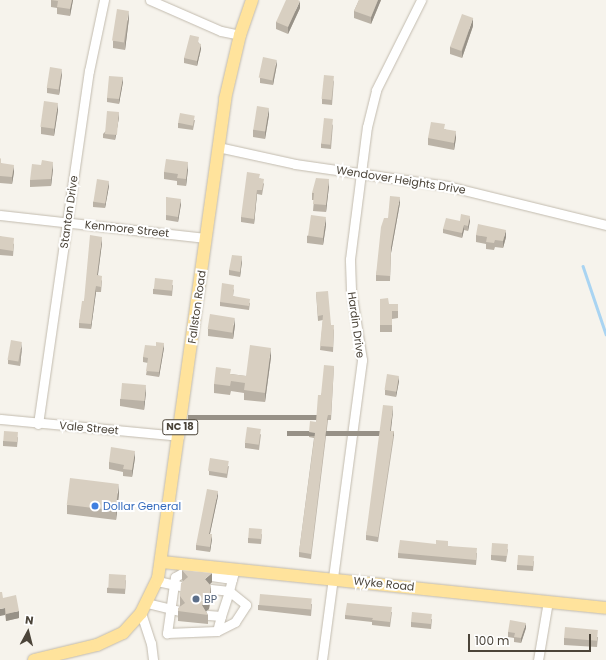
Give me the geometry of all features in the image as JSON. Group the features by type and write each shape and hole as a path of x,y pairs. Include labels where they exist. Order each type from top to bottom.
{"main road":[{"name":"Fallston Road","path":"144,608 157,581 162,562 226,92 240,35 252,0"},
{"name":"Wyke Road","path":"162,562 199,570 234,574 333,579 606,608"},
{"name":"NC 18","path":"34,660 106,642 123,633 144,608"}],"street":[{"name":"Stanton Drive","path":"38,424 89,71 104,0"},
{"path":"150,0 221,31 240,35"},
{"name":"Hardin Drive","path":"322,660 362,360 351,290 350,259 367,127 376,90 421,0"},
{"name":"Wendover Heights Drive","path":"218,147 295,164 447,186 606,225"},
{"name":"Kenmore Street","path":"0,215 206,238"},
{"name":"Vale Street","path":"0,419 38,424 179,436"},
{"path":"167,633 175,610 178,585 175,577 184,572 199,570"},
{"path":"217,631 234,574"},
{"path":"157,581 178,585"},
{"path":"151,640 167,633 217,631 235,622 246,605 229,591 211,589"},
{"path":"538,660 548,601"},
{"path":"153,660 151,640 144,608 175,610"},
{"path":"208,614 222,616"}],"building":[{"path":"51,0 72,0 70,9 57,7 58,1"},
{"path":"286,0 300,1 288,27 276,22"},
{"path":"359,0 378,0 371,17 354,11"},
{"path":"117,9 129,11 124,42 112,41"},
{"path":"462,14 473,18 461,51 450,47"},
{"path":"190,35 199,37 198,43 201,44 197,61 184,58"},
{"path":"263,57 277,60 272,80 259,78"},
{"path":"50,67 62,69 59,90 47,88"},
{"path":"324,75 334,76 331,100 321,99"},
{"path":"109,76 123,77 119,99 107,98"},
{"path":"44,101 58,103 54,129 40,127"},
{"path":"257,106 269,108 265,132 253,130"},
{"path":"107,111 119,112 117,135 105,134"},
{"path":"180,113 195,116 193,126 178,123"},
{"path":"324,118 333,119 330,145 321,144"},
{"path":"431,122 445,124 444,129 456,131 454,143 428,138"},
{"path":"0,158 1,163 14,165 12,177 0,176"},
{"path":"166,159 188,162 186,179 177,178 178,174 164,172"},
{"path":"42,160 53,162 51,179 30,180 32,164 41,165"},
{"path":"247,172 260,174 259,178 264,179 262,190 257,190 254,219 241,217"},
{"path":"316,178 329,179 326,205 313,204 314,193 312,193"},
{"path":"97,179 109,181 105,204 93,202"},
{"path":"390,196 400,197 391,247 390,276 376,275 381,227 384,218 388,218"},
{"path":"166,197 181,199 178,217 166,215"},
{"path":"461,214 470,216 468,226 464,225 462,233 443,229 446,218 460,221"},
{"path":"311,215 326,217 323,238 308,236"},
{"path":"478,224 506,230 503,241 495,240 494,243 486,242 487,237 476,235"},
{"path":"90,235 102,237 97,275 102,276 101,287 96,286 91,324 79,323 82,301 84,301"},
{"path":"0,236 14,238 13,251 0,249"},
{"path":"232,255 242,256 240,272 229,270"},
{"path":"155,278 173,280 172,291 154,289"},
{"path":"222,283 234,285 233,296 250,299 249,306 220,302"},
{"path":"328,291 331,325 334,325 333,347 320,346 323,315 318,316 316,292"},
{"path":"388,298 389,304 398,304 398,311 392,311 392,325 380,325 380,299"},
{"path":"210,314 235,318 232,333 208,329"},
{"path":"11,340 22,342 18,362 8,360"},
{"path":"156,342 164,343 159,372 146,371 148,358 143,357 145,345 156,346"},
{"path":"250,345 271,348 265,393 244,390 245,383 231,381 230,386 214,384 216,367 231,369 230,374 246,376"},
{"path":"324,365 334,366 331,415 328,415 311,554 299,552 315,433 309,432 310,421 316,422 318,395 321,395"},
{"path":"387,374 399,376 396,392 384,390"},
{"path":"122,383 146,385 145,401 121,399"},
{"path":"383,405 393,406 390,431 394,431 378,537 366,535"},
{"path":"247,427 261,429 259,445 245,443"},
{"path":"4,431 18,432 17,442 3,441"},
{"path":"111,447 135,451 132,470 123,469 124,465 109,462"},
{"path":"210,458 229,461 227,474 208,471"},
{"path":"70,478 119,484 115,511 67,505"},
{"path":"207,489 218,491 209,534 212,534 210,547 196,545"},
{"path":"249,528 262,529 261,539 248,538"},
{"path":"400,540 436,544 436,540 448,541 448,546 477,548 476,560 398,553"},
{"path":"492,543 508,544 507,556 491,555"},
{"path":"518,555 534,556 533,566 517,565"},
{"path":"182,570 212,573 205,579 211,586 209,600 202,605 208,615 178,611 178,608 185,603 180,596 181,583 188,577"},
{"path":"109,574 126,575 125,589 108,588"},
{"path":"0,592 2,592 3,598 16,595 19,611 6,614 5,608 0,609"},
{"path":"260,594 312,599 311,609 259,605"},
{"path":"347,603 392,607 390,622 372,620 373,618 345,615"},
{"path":"412,612 432,614 431,624 411,622"},
{"path":"510,620 526,623 521,638 514,637 515,633 508,632"},
{"path":"565,627 598,630 597,641 564,638"}],"waterway":[{"path":"583,266 606,334"}],"place":[{"name":"Dollar General","path":"95,506"},
{"name":"BP","path":"196,599"}]}
